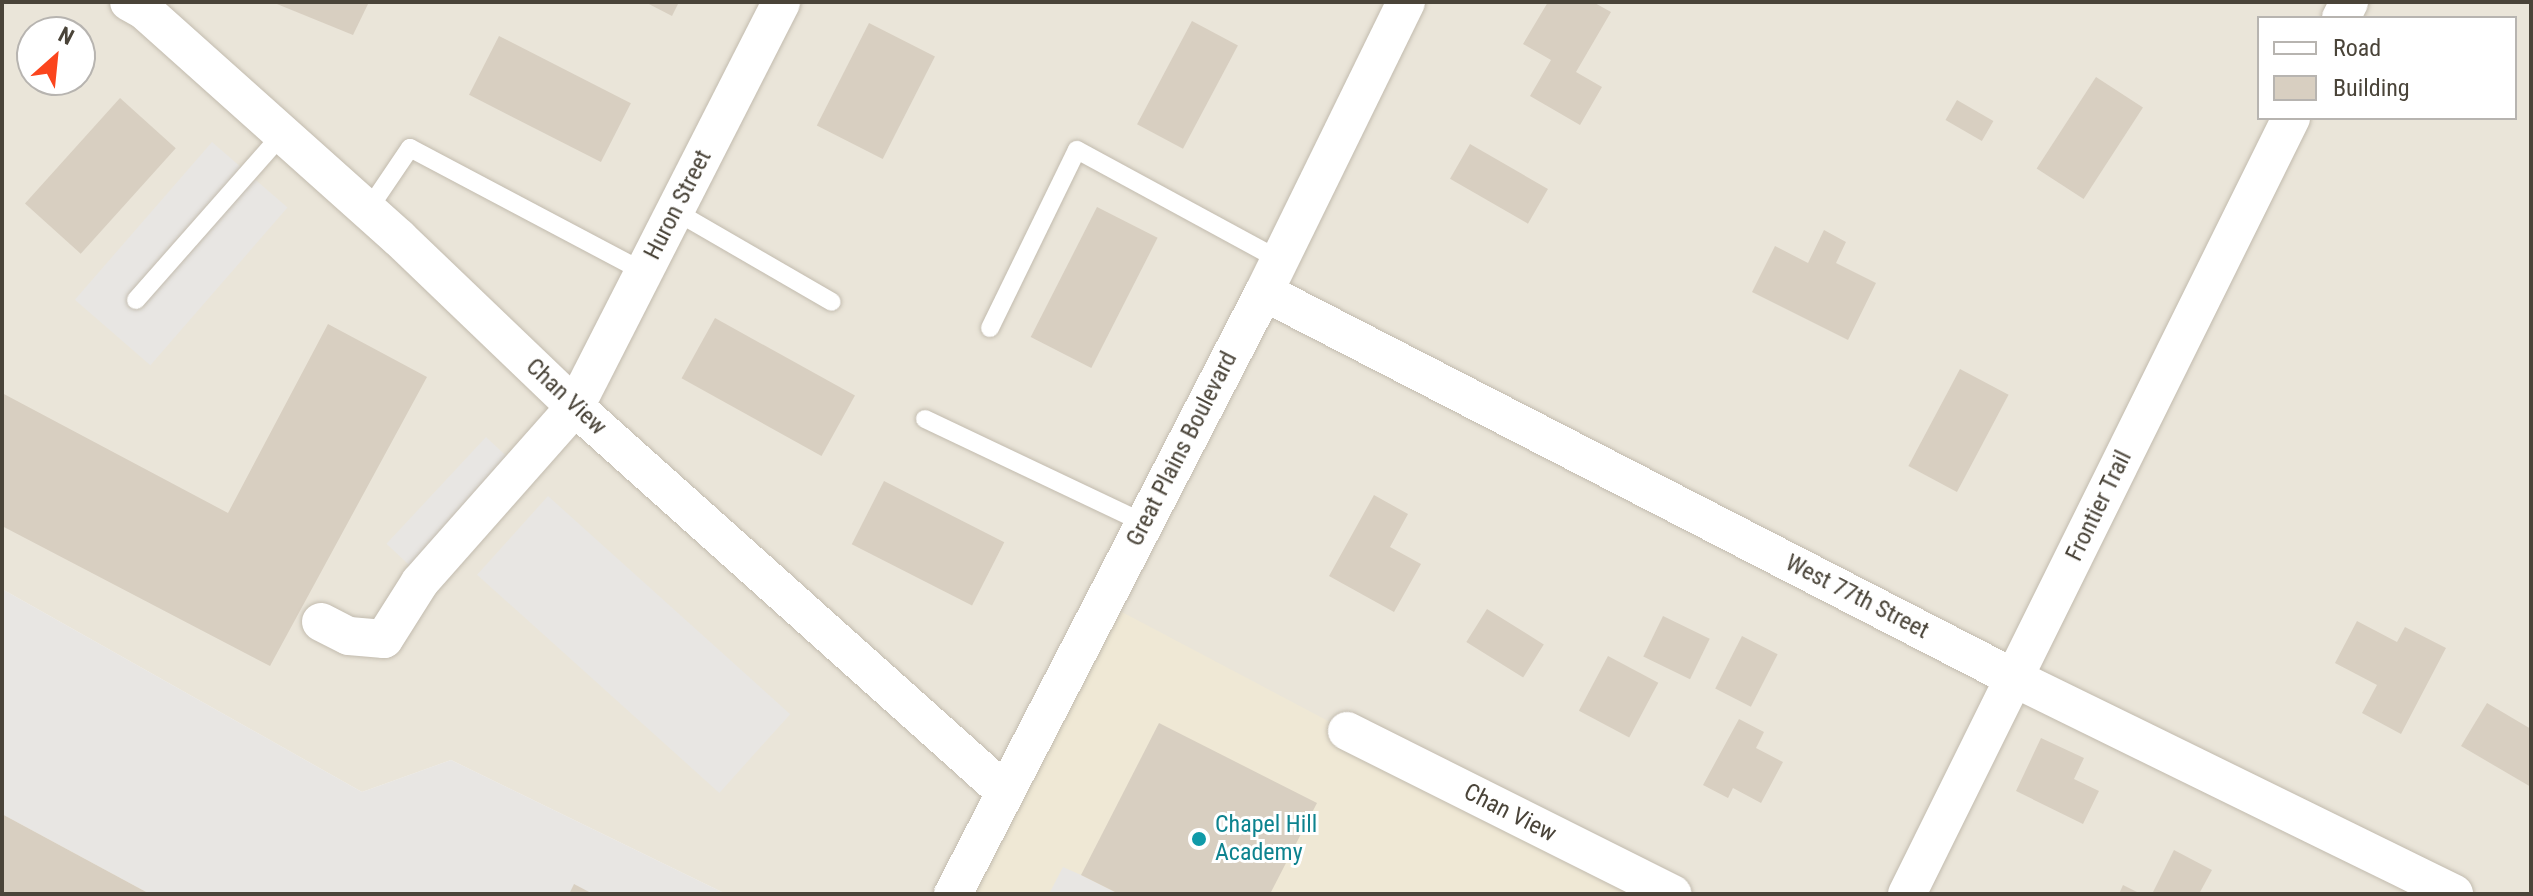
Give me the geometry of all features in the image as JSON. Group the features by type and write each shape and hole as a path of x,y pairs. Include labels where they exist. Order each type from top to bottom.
{"street":[{"name":"Huron Street","path":"321,622 349,636 384,639 420,582 575,407 781,2"},
{"name":"Great Plains Boulevard","path":"953,894 1272,276 1406,2"},
{"name":"Chan View","path":"141,5 368,210 575,407 1004,791"},
{"name":"Frontier Trail","path":"1907,894 2290,120"},
{"name":"West 77th Street","path":"1272,276 2014,678 2454,894"},
{"name":"Chan View","path":"1347,731 1672,894"}],"lane":[{"path":"136,300 283,133"},
{"path":"368,210 410,148 644,272"},
{"path":"990,328 1077,150 1272,276"},
{"path":"675,211 832,302"},
{"path":"925,419 1144,523"}],"shaded area":[{"path":"2,2 2531,2 2531,894 726,894 451,760 362,792 2,589"},
{"path":"212,142 287,208 150,365 75,300"},
{"path":"486,437 511,460 411,567 386,544"},
{"path":"548,496 790,714 719,793 477,575"},
{"path":"2,589 362,792 451,760 726,894 593,894 574,885 569,894 150,894 2,814"},
{"path":"1103,602 1347,731 1672,894 954,894"},
{"path":"1063,867 1081,875 1119,894 1049,894"}],"building":[{"path":"272,2 369,2 353,35"},
{"path":"645,2 679,2 672,16"},
{"path":"1548,2 1593,2 1611,12 1576,72 1602,87 1580,125 1530,96 1551,60 1523,44"},
{"path":"1192,21 1238,45 1183,149 1137,124"},
{"path":"869,23 935,57 883,159 817,125"},
{"path":"499,36 631,103 601,162 469,95"},
{"path":"2096,77 2143,107 2084,199 2037,168"},
{"path":"120,98 176,148 81,254 25,204"},
{"path":"1957,100 1993,121 1982,141 1946,120"},
{"path":"1470,144 1548,189 1528,224 1450,179"},
{"path":"1097,207 1158,238 1091,368 1031,337"},
{"path":"1824,230 1846,242 1836,263 1876,283 1848,340 1752,292 1775,246 1808,263"},
{"path":"715,318 855,396 821,456 682,378"},
{"path":"328,324 427,377 270,666 2,526 2,393 228,513"},
{"path":"1960,369 2009,395 1957,492 1908,466"},
{"path":"884,481 1004,542 972,606 852,544"},
{"path":"1374,495 1408,514 1390,547 1421,564 1394,612 1329,576"},
{"path":"1487,609 1544,645 1523,678 1466,642"},
{"path":"1663,616 1710,639 1690,679 1643,656"},
{"path":"2357,621 2397,642 2405,627 2446,648 2401,734 2362,713 2377,685 2335,663"},
{"path":"1742,636 1778,654 1751,707 1715,689"},
{"path":"1608,656 1658,683 1629,738 1579,711"},
{"path":"2487,703 2531,729 2531,787 2461,746"},
{"path":"1739,719 1764,732 1756,748 1783,762 1761,803 1733,788 1728,798 1703,785"},
{"name":"Chapel Hill Academy","path":"1159,723 1317,803 1270,894 1119,894 1081,875"},
{"path":"2041,738 2084,758 2074,779 2099,791 2083,824 2016,791"},
{"path":"2,814 150,894 2,894"},
{"path":"2174,850 2212,870 2199,894 2152,894"},
{"path":"574,884 593,894 569,894"},
{"path":"2123,885 2141,894 2119,894"}],"place":[{"name":"Chapel Hill Academy","path":"1199,839"}]}
